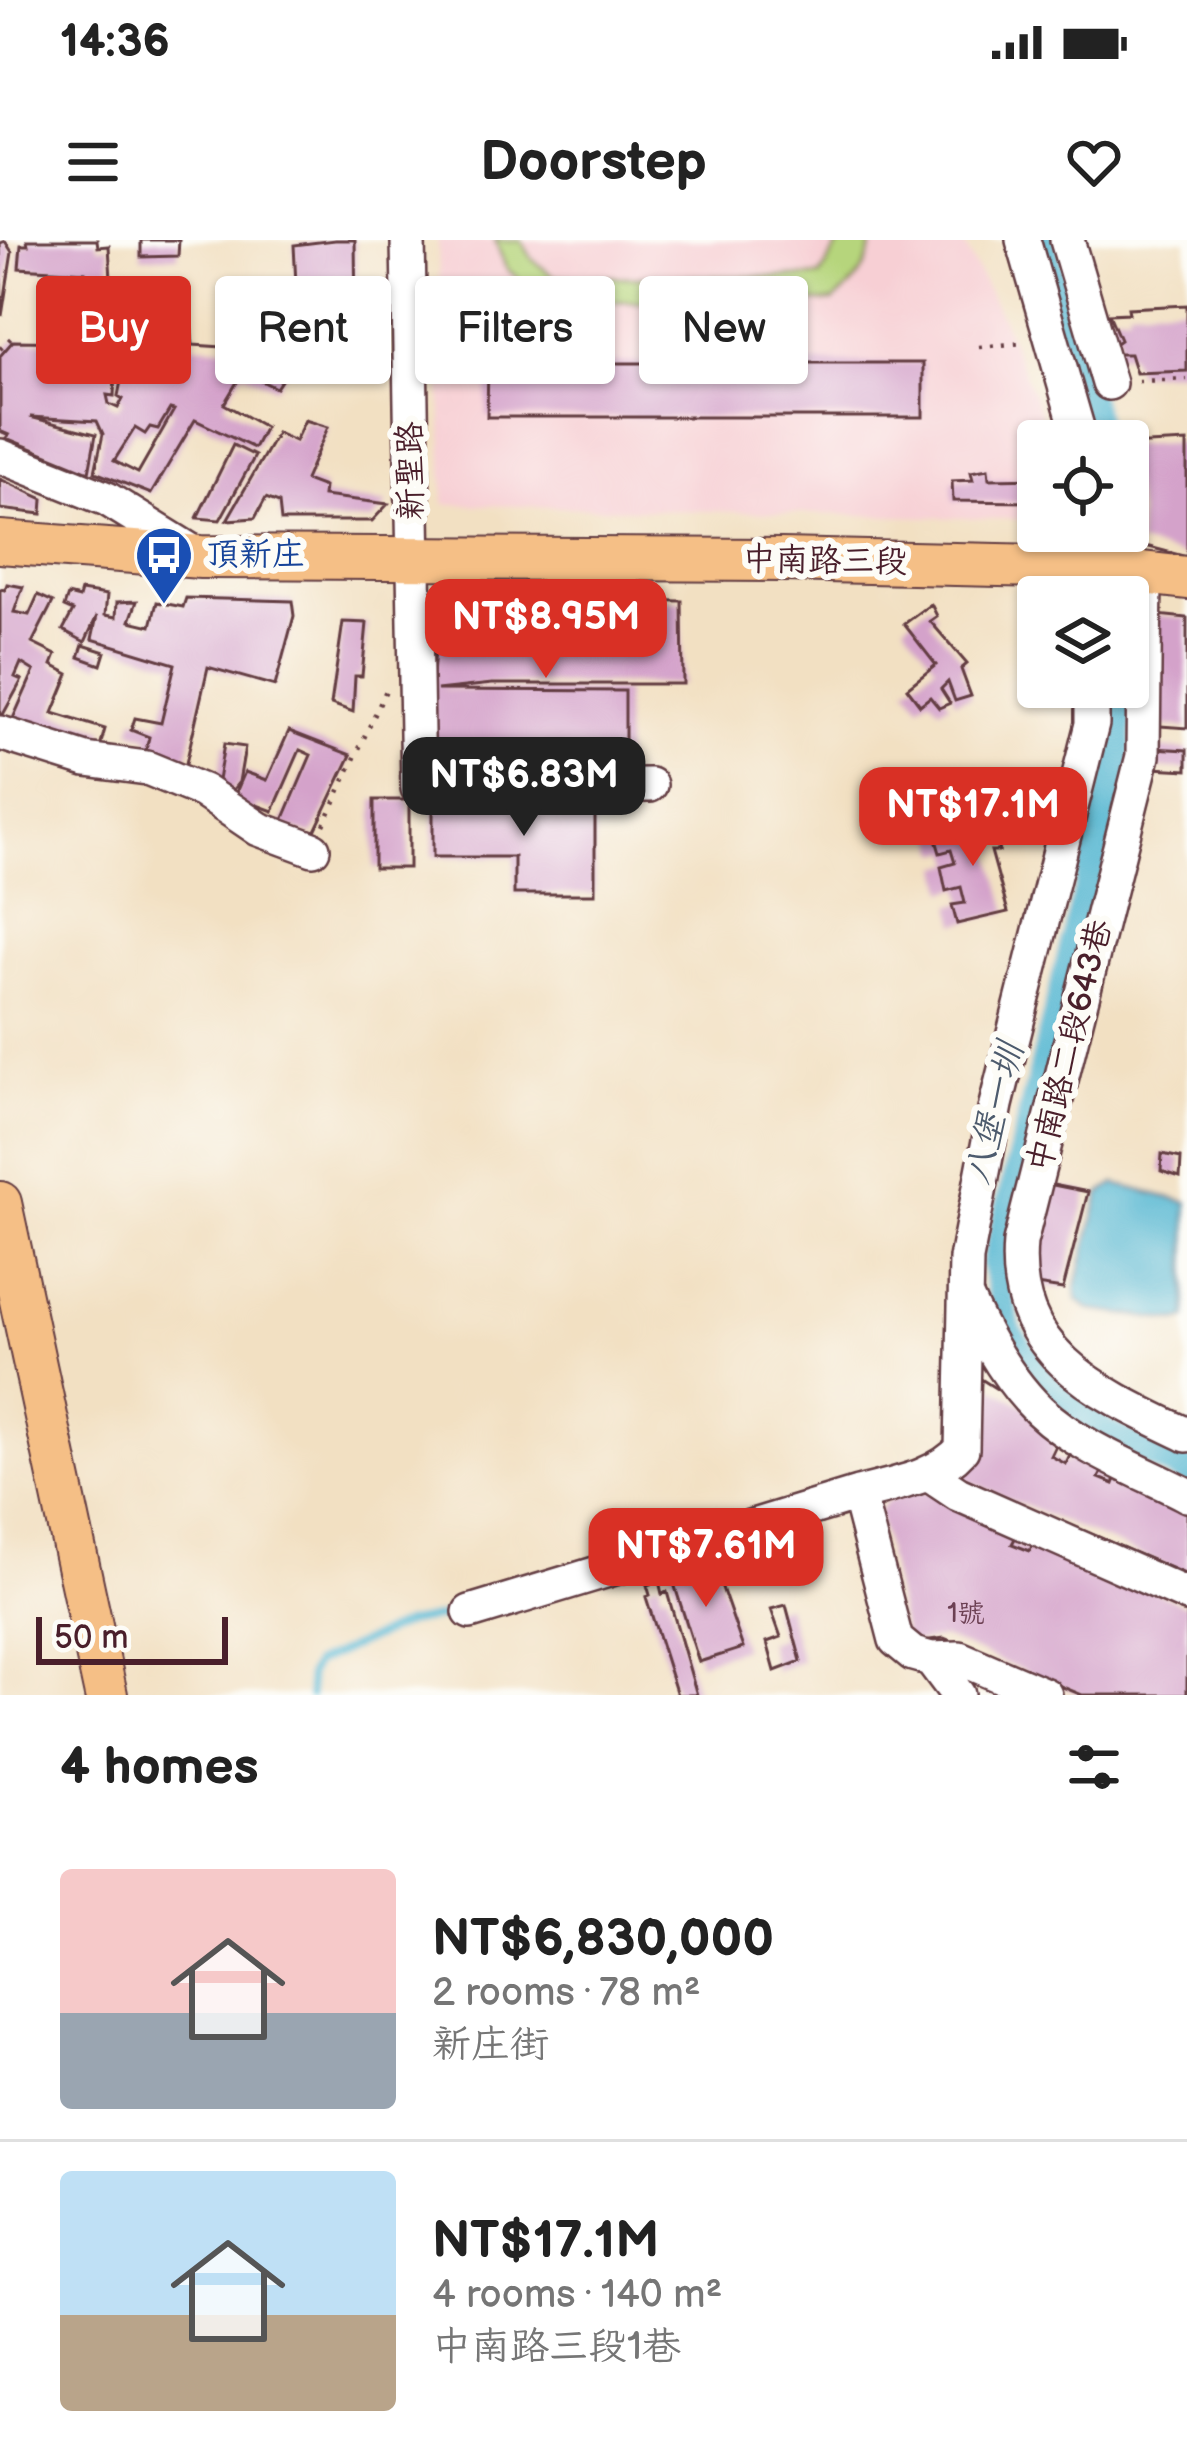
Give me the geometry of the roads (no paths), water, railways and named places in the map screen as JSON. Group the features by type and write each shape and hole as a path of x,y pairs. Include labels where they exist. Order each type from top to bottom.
{"main road":[{"name":"中南路三段","path":"0,542 201,557 1089,565 1166,576"},
{"path":"0,1202 106,1695"}],"street":[{"name":"新聖路","path":"408,240 418,788 650,784"},
{"path":"1023,240 1075,420"},
{"path":"1067,240 1108,383"},
{"path":"0,456 107,499 201,557"},
{"name":"中南路二段643巷","path":"1166,576 1143,756 1020,1242 1017,1275 1026,1313 1046,1345 1075,1374 1187,1436"},
{"path":"470,1612 928,1474 948,1465 962,1449 966,1259 996,1105 1092,724 1092,708"},
{"path":"0,733 86,760 147,768 203,791 260,829 313,849"},
{"path":"965,1293 984,1336 1040,1412 1085,1442 1187,1495"},
{"path":"928,1474 958,1494 1187,1595"},
{"path":"858,1495 896,1640 913,1654 959,1658 1045,1695"},
{"path":"932,1659 958,1695"}],"water":[{"path":"1115,1184 1187,1202 1187,1319 1090,1310 1078,1300 1076,1288 1100,1194"}],"waterway":[{"name":"八堡一圳","path":"1042,240 1094,420"},
{"name":"八堡一圳","path":"1119,552 1120,576"},
{"name":"八堡一圳","path":"1119,708 1118,763 994,1265 1009,1333 1046,1382 1103,1431 1187,1472"},
{"path":"310,1695 309,1675 315,1663 407,1623 457,1614"}],"place":[{"name":"頂新庄","path":"164,606"}]}
